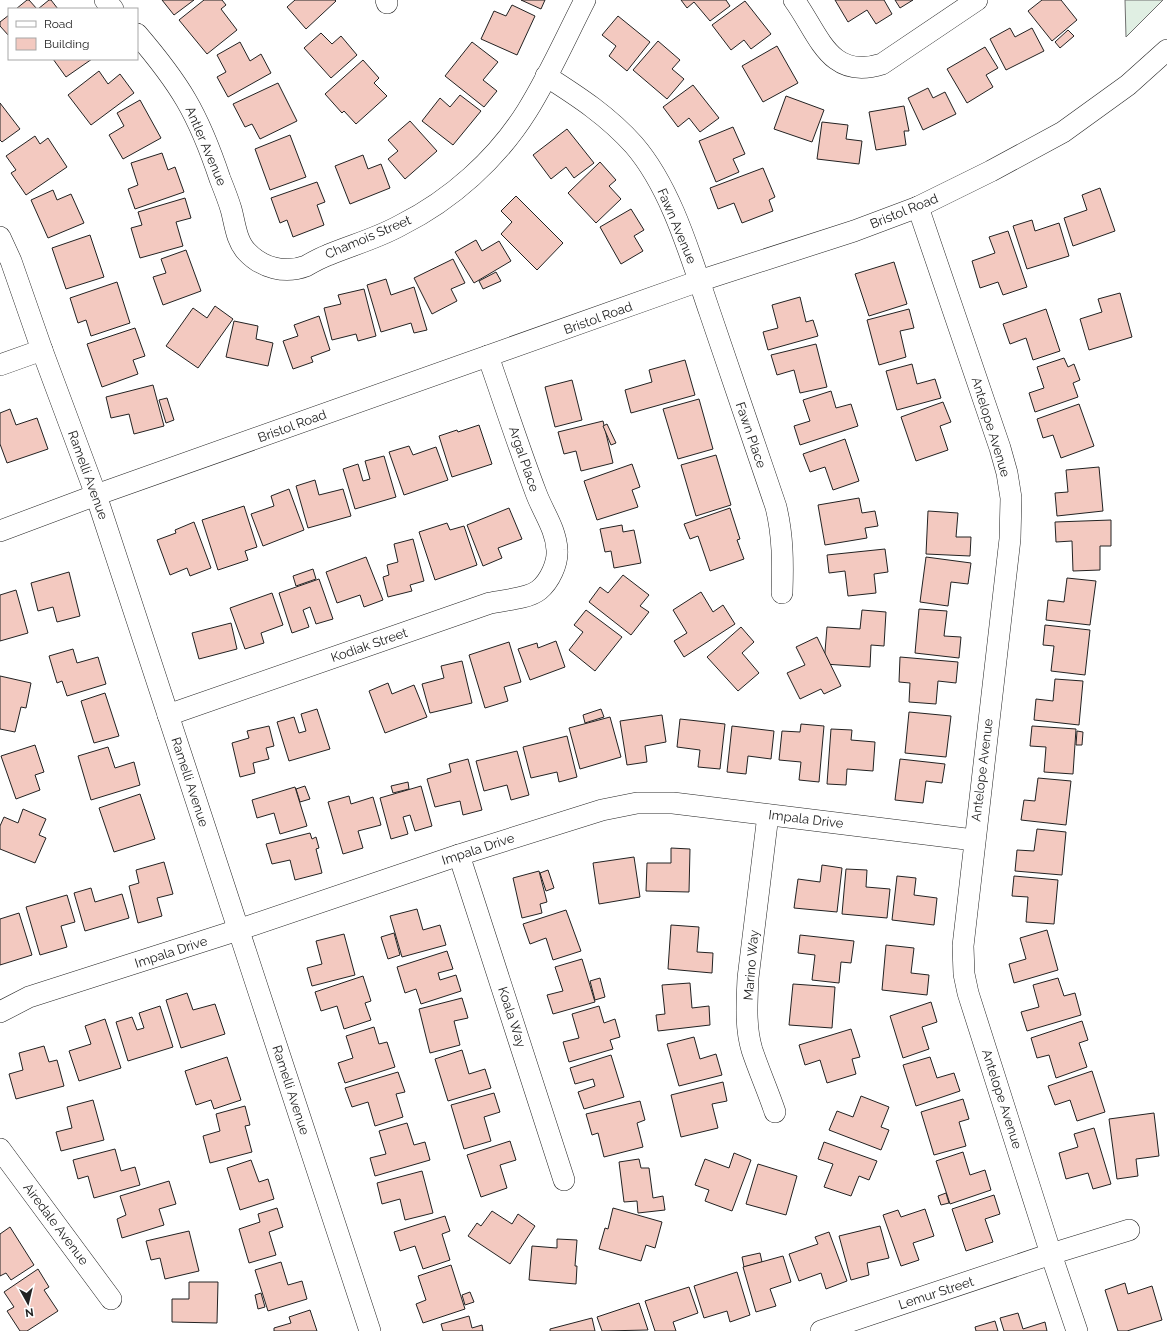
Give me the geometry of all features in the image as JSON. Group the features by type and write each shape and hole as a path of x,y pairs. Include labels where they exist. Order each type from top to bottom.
{"street":[{"path":"105,0 113,8"},
{"name":"Chamois Street","path":"260,263 271,268 298,268 327,255 389,232 415,218 458,188 496,152 520,121 546,76 585,0"},
{"path":"794,0 826,50 835,59 854,68 873,67 882,64 977,0"},
{"name":"Antler Avenue","path":"138,35 160,61 186,100 194,115 220,179 239,239 245,250 260,263"},
{"name":"Bristol Road","path":"0,531 96,495 488,356 699,282 854,231 918,208 1063,132 1128,85 1167,50"},
{"name":"Fawn Avenue","path":"546,76 589,103 601,113 643,157 664,192 674,213 699,282"},
{"name":"Antelope Avenue","path":"918,208 1000,448 1011,498 1010,538 962,946 964,974 971,1001 1051,1254 1077,1331"},
{"name":"Ramelli Avenue","path":"0,237 11,261 42,350 96,495 370,1331"},
{"name":"Fawn Place","path":"699,282 776,507 783,549 782,593"},
{"path":"0,365 42,350"},
{"name":"Argal Place","path":"488,356 536,494 553,530 557,551 555,562"},
{"name":"Kodiak Street","path":"168,715 490,603 530,595 539,590 553,572 555,562"},
{"name":"Impala Drive","path":"0,1012 29,997 238,930 459,855 602,810 637,803 673,803 974,840"},
{"name":"Marino Way","path":"768,815 746,1004 752,1049 775,1112"},
{"name":"Koala Way","path":"459,855 564,1180"},
{"name":"Airedale Avenue","path":"0,1149 111,1299"},
{"name":"Lemur Street","path":"821,1331 1051,1254 1129,1230"}],"green space":[{"path":"1125,0 1163,0 1126,37"}],"building":[{"path":"29,0 36,8 17,8"},
{"path":"51,0 57,8 39,8"},
{"path":"162,0 194,0 174,15"},
{"path":"204,0 222,0 226,5 221,9 237,30 207,54 179,20"},
{"path":"295,0 336,1 306,29 287,7"},
{"path":"521,0 545,0 541,9"},
{"path":"681,0 726,0 730,6 710,21 694,2 687,8"},
{"path":"835,0 884,0 892,14 876,24 867,10 848,22"},
{"path":"895,0 913,0 900,8"},
{"path":"1042,0 1061,0 1077,20 1052,41 1028,11"},
{"path":"745,1 771,34 751,49 744,40 731,50 712,25"},
{"path":"512,5 535,16 517,55 481,39 494,11 506,16"},
{"path":"8,16 8,35 0,26 0,22"},
{"path":"618,16 650,42 627,71 609,56 616,46 602,35"},
{"path":"1010,28 1015,37 1032,28 1044,51 1006,70 990,39"},
{"path":"1068,30 1074,36 1060,48 1055,42"},
{"path":"321,33 332,44 341,36 357,55 331,78 304,48"},
{"path":"658,41 680,60 672,69 684,79 667,99 633,70"},
{"path":"240,42 250,61 261,54 271,73 228,97 217,77 226,72 217,55"},
{"path":"472,42 498,62 483,80 497,91 484,107 445,76"},
{"path":"777,46 798,83 763,102 742,66"},
{"path":"985,47 998,68 986,75 993,87 967,103 947,69"},
{"path":"54,60 91,60 66,77"},
{"path":"363,60 379,78 374,83 387,96 356,124 344,111 342,113 325,94"},
{"path":"99,71 108,84 120,74 134,93 91,125 68,95"},
{"path":"278,83 297,121 260,139 252,124 245,127 233,104"},
{"path":"693,85 719,118 700,132 689,118 678,127 663,107"},
{"path":"928,88 933,98 945,92 956,114 923,130 908,98"},
{"path":"460,95 481,111 453,145 422,121 440,98 450,107"},
{"path":"786,96 824,110 812,142 774,129"},
{"path":"140,100 161,138 123,159 109,135 124,126 117,113"},
{"path":"0,103 20,129 2,142 0,140"},
{"path":"904,106 909,131 904,131 906,145 876,150 869,112"},
{"path":"410,121 437,151 405,179 388,159 398,151 388,140"},
{"path":"822,122 848,125 846,139 862,141 859,164 817,159"},
{"path":"733,127 745,154 733,159 739,172 716,182 699,141"},
{"path":"567,129 594,163 574,178 566,167 551,179 533,155"},
{"path":"290,135 306,177 270,190 255,149"},
{"path":"35,136 40,144 48,138 67,167 26,195 11,173 16,170 6,156"},
{"path":"162,153 168,170 175,167 184,192 135,209 128,189 138,185 131,163"},
{"path":"363,155 368,169 381,164 390,188 350,204 335,166"},
{"path":"600,162 616,180 609,186 621,199 596,223 568,193"},
{"path":"763,168 775,197 769,200 773,211 742,223 734,203 718,209 710,188"},
{"path":"317,182 325,202 317,205 324,225 293,237 287,220 280,223 271,198"},
{"path":"1100,188 1115,231 1073,246 1064,218 1087,210 1082,195"},
{"path":"53,190 57,200 71,194 84,223 48,238 31,200"},
{"path":"516,196 563,243 537,270 501,234 512,222 501,211"},
{"path":"185,198 191,218 176,222 183,246 140,258 131,228 142,225 138,212"},
{"path":"631,209 644,230 634,236 643,251 621,264 600,227"},
{"path":"1032,220 1035,231 1059,223 1069,256 1027,269 1013,226"},
{"path":"1008,231 1027,287 1003,295 998,282 980,288 972,261 995,253 989,237"},
{"path":"90,235 104,277 66,289 52,248"},
{"path":"476,240 482,251 499,241 511,261 474,283 455,252"},
{"path":"186,250 201,291 163,305 153,277 166,273 161,259"},
{"path":"453,259 465,283 451,289 457,301 432,314 414,278"},
{"path":"894,262 907,304 869,316 855,274"},
{"path":"496,272 501,281 483,289 479,281"},
{"path":"386,279 391,295 414,287 427,330 414,333 411,323 381,332 367,285"},
{"path":"117,282 130,323 91,336 86,320 78,323 70,298"},
{"path":"364,289 376,336 358,341 356,334 332,340 324,308 341,304 338,295"},
{"path":"1120,293 1132,337 1089,350 1080,319 1102,312 1098,299"},
{"path":"800,297 806,322 813,320 818,336 768,350 763,332 778,328 772,305"},
{"path":"215,306 233,319 198,368 166,346 193,308 207,318"},
{"path":"909,309 914,328 900,331 906,357 879,365 867,320"},
{"path":"1046,309 1060,351 1033,360 1026,338 1010,344 1003,324"},
{"path":"319,316 330,350 311,357 313,362 293,369 283,341 298,336 294,325"},
{"path":"234,321 258,326 256,339 273,343 268,366 226,357"},
{"path":"135,328 145,356 133,360 138,374 102,387 87,344"},
{"path":"816,344 827,387 800,393 794,370 777,375 771,355"},
{"path":"1064,358 1068,367 1074,364 1080,380 1073,383 1078,397 1035,412 1029,393 1044,388 1037,367"},
{"path":"685,360 695,395 631,413 625,390 652,382 649,370"},
{"path":"912,364 917,384 935,379 941,398 897,410 886,371"},
{"path":"572,380 582,420 555,427 545,387"},
{"path":"153,385 164,426 134,434 129,414 111,418 106,397"},
{"path":"831,391 836,408 851,404 858,426 800,445 794,426 810,421 803,400"},
{"path":"167,398 174,420 166,423 159,400"},
{"path":"699,399 713,449 678,459 663,409"},
{"path":"943,402 951,422 940,426 948,450 916,461 901,417"},
{"path":"1079,404 1094,446 1061,458 1053,435 1043,438 1037,419"},
{"path":"10,409 16,425 37,418 48,449 7,463 0,444 0,413"},
{"path":"603,421 613,463 581,471 576,451 564,454 558,432"},
{"path":"607,424 616,443 611,445 603,426"},
{"path":"479,425 492,464 452,477 439,436"},
{"path":"845,439 859,481 833,490 825,467 810,472 803,454"},
{"path":"409,446 413,455 436,447 448,480 404,495 389,452"},
{"path":"716,455 731,505 696,516 681,465"},
{"path":"384,456 396,497 355,509 343,469 358,464 363,481 370,479 365,461"},
{"path":"632,464 640,487 632,490 638,507 597,520 584,481"},
{"path":"1099,467 1103,511 1057,516 1055,493 1068,492 1066,470"},
{"path":"315,480 319,495 343,489 351,516 308,528 296,486"},
{"path":"289,489 304,530 263,546 251,514 274,506 271,496"},
{"path":"859,498 862,513 875,511 878,526 865,528 867,538 825,545 818,505"},
{"path":"244,506 257,547 245,551 248,560 218,570 202,520"},
{"path":"509,508 522,539 498,548 502,558 483,566 467,525"},
{"path":"730,508 740,539 737,540 744,559 710,571 698,536 690,539 684,524"},
{"path":"928,511 958,513 956,537 971,537 970,556 926,554"},
{"path":"1111,520 1111,546 1100,546 1100,570 1073,571 1072,541 1056,542 1055,522"},
{"path":"194,522 211,568 190,576 187,568 170,575 157,540 176,533 175,530"},
{"path":"447,523 450,530 464,526 477,565 435,580 419,532"},
{"path":"622,525 623,532 634,530 641,563 614,568 611,551 605,552 600,529"},
{"path":"413,539 424,581 410,585 412,591 388,597 383,577 389,575 387,565 398,562 394,544"},
{"path":"885,549 888,572 874,574 876,593 848,596 845,571 829,573 827,555"},
{"path":"366,557 383,600 364,607 360,595 337,603 326,572"},
{"path":"926,557 971,563 968,584 951,582 948,606 920,602"},
{"path":"313,569 316,579 296,586 293,576"},
{"path":"69,572 80,616 57,622 53,607 38,611 31,583"},
{"path":"623,575 649,595 640,606 649,612 631,635 589,602 600,587 608,593"},
{"path":"1067,578 1096,581 1090,625 1046,620 1048,600 1064,602"},
{"path":"319,579 333,619 316,624 310,607 303,610 309,627 292,633 279,593"},
{"path":"16,590 28,633 0,641 0,595"},
{"path":"701,592 713,612 723,605 735,624 684,657 674,641 687,633 673,610"},
{"path":"272,593 283,625 261,633 264,643 245,649 230,608"},
{"path":"919,609 947,611 944,636 961,637 959,658 915,653"},
{"path":"586,610 622,637 595,671 569,650 583,632 574,625"},
{"path":"862,610 886,612 884,646 871,645 870,667 824,664 827,627 860,629"},
{"path":"231,623 237,649 199,659 192,633"},
{"path":"1045,625 1090,630 1085,675 1051,671 1054,646 1043,645"},
{"path":"741,627 754,642 742,653 759,673 738,691 707,657"},
{"path":"817,637 841,686 824,694 821,689 800,699 787,673 805,665 796,647"},
{"path":"556,641 565,667 530,680 518,649 537,643 538,648"},
{"path":"509,642 521,682 504,687 508,701 485,708 469,655"},
{"path":"73,649 77,663 98,657 106,684 67,696 62,681 57,683 49,656"},
{"path":"900,657 958,662 956,683 938,681 936,704 909,702 910,683 899,682"},
{"path":"462,661 472,703 430,713 422,684 444,678 441,666"},
{"path":"0,676 31,683 26,708 21,707 15,732 0,729"},
{"path":"1055,679 1083,681 1079,725 1034,720 1036,699 1053,701"},
{"path":"388,683 392,694 414,685 427,717 385,733 369,691"},
{"path":"105,693 119,736 94,743 81,701"},
{"path":"317,709 330,749 289,761 277,722 294,717 299,733 306,731 301,714"},
{"path":"601,709 604,717 585,723 583,715"},
{"path":"909,712 951,716 946,757 905,753"},
{"path":"662,715 666,742 645,746 647,762 627,765 620,721"},
{"path":"610,717 621,757 580,769 569,728"},
{"path":"680,719 725,724 720,769 698,767 700,750 677,747"},
{"path":"801,724 824,726 819,782 799,780 801,762 779,760 782,731 800,732"},
{"path":"269,726 274,746 266,748 269,759 253,763 255,773 240,777 232,743 249,738 247,731"},
{"path":"732,726 774,731 771,759 748,756 746,774 727,772"},
{"path":"1032,726 1076,729 1073,774 1044,772 1046,747 1030,746"},
{"path":"831,729 852,730 851,740 875,742 873,771 847,769 846,785 827,784"},
{"path":"1077,731 1083,732 1082,745 1076,745"},
{"path":"567,736 577,777 559,782 557,772 531,778 523,747"},
{"path":"35,745 44,772 35,775 40,790 16,799 1,756"},
{"path":"108,747 115,768 134,762 140,785 91,800 78,756"},
{"path":"517,751 529,795 511,800 507,785 484,791 476,761"},
{"path":"468,759 482,810 463,815 460,801 435,807 427,779 451,772 449,764"},
{"path":"900,759 945,764 942,783 926,781 923,803 895,800"},
{"path":"1038,778 1071,781 1066,825 1021,820 1024,800 1035,801"},
{"path":"408,782 409,789 393,793 391,786"},
{"path":"305,786 310,799 300,802 296,789"},
{"path":"421,786 432,826 415,831 410,815 403,817 408,834 391,839 380,798"},
{"path":"295,787 307,826 280,834 274,813 257,818 252,800"},
{"path":"140,794 155,839 114,852 99,808"},
{"path":"349,796 351,804 373,797 381,825 358,831 363,848 343,854 328,802"},
{"path":"23,809 46,819 39,835 46,838 35,863 0,849 0,826 4,817 18,823"},
{"path":"1037,829 1066,832 1062,875 1015,871 1017,850 1034,851"},
{"path":"310,833 312,839 316,837 319,848 316,849 322,873 295,880 290,860 272,864 266,844"},
{"path":"671,848 690,849 689,892 646,891 647,863 671,863"},
{"path":"634,857 640,897 599,904 593,863"},
{"path":"164,862 173,894 157,898 162,916 138,923 129,886 139,883 136,870"},
{"path":"822,865 842,868 837,912 794,908 798,879 820,882"},
{"path":"846,869 867,870 866,887 890,889 887,918 842,914"},
{"path":"548,870 554,888 546,891 540,873"},
{"path":"539,871 547,902 540,904 542,913 522,918 513,878"},
{"path":"897,876 916,878 914,895 937,898 934,925 892,920"},
{"path":"1014,876 1058,880 1054,924 1026,922 1028,897 1012,896"},
{"path":"91,888 95,902 122,894 129,918 85,931 74,893"},
{"path":"67,895 75,922 61,926 67,947 40,955 26,907"},
{"path":"417,909 423,930 440,925 446,945 402,957 390,916"},
{"path":"566,910 581,951 553,960 546,938 530,944 523,924"},
{"path":"19,913 32,955 0,965 0,919"},
{"path":"671,925 699,927 697,952 713,953 712,973 668,969"},
{"path":"1047,930 1058,970 1014,983 1009,964 1026,959 1020,938"},
{"path":"394,933 400,955 388,959 381,937"},
{"path":"344,934 355,975 312,986 307,968 322,964 316,941"},
{"path":"800,935 854,941 851,963 841,962 839,983 812,980 815,955 798,953"},
{"path":"886,945 914,948 911,973 929,975 927,995 882,990"},
{"path":"447,951 453,969 438,973 440,980 456,975 461,991 421,1004 416,989 405,993 397,967"},
{"path":"582,959 595,1002 553,1014 547,995 563,991 555,967"},
{"path":"363,976 371,1001 365,1003 371,1020 344,1029 337,1006 321,1011 315,992"},
{"path":"600,978 605,997 595,1000 590,981"},
{"path":"1058,978 1064,996 1075,993 1081,1015 1027,1031 1021,1012 1039,1007 1033,985"},
{"path":"690,983 692,1008 709,1006 710,1025 658,1031 656,1015 665,1014 662,985"},
{"path":"793,984 835,987 832,1028 789,1025"},
{"path":"187,993 193,1010 215,1004 225,1034 181,1048 166,1000"},
{"path":"462,998 468,1018 454,1021 460,1045 430,1053 419,1009"},
{"path":"931,1002 937,1022 922,1027 929,1049 903,1058 890,1016"},
{"path":"160,1006 173,1047 128,1061 116,1022 132,1017 137,1030 144,1028 139,1013"},
{"path":"599,1006 604,1023 615,1019 620,1037 610,1040 613,1049 569,1062 563,1042 579,1038 572,1014"},
{"path":"105,1019 121,1068 79,1081 69,1051 91,1044 85,1026"},
{"path":"1082,1021 1088,1040 1079,1043 1087,1067 1056,1078 1049,1055 1037,1058 1031,1038"},
{"path":"374,1027 379,1044 387,1042 395,1067 345,1083 338,1063 353,1058 346,1036"},
{"path":"851,1029 860,1057 852,1059 856,1074 827,1083 820,1060 805,1065 799,1045"},
{"path":"694,1037 700,1059 716,1054 722,1075 679,1086 667,1044"},
{"path":"44,1046 49,1062 57,1060 64,1086 16,1099 9,1074 23,1070 19,1053"},
{"path":"462,1050 469,1074 485,1069 491,1088 448,1101 435,1059"},
{"path":"611,1055 624,1097 584,1109 578,1092 595,1086 593,1079 575,1084 570,1068"},
{"path":"227,1057 241,1100 214,1109 211,1100 196,1105 185,1071"},
{"path":"930,1057 937,1078 954,1073 960,1091 916,1106 903,1065"},
{"path":"1092,1071 1105,1112 1077,1121 1070,1100 1055,1105 1048,1086"},
{"path":"398,1072 405,1092 396,1094 403,1117 375,1126 368,1102 352,1107 345,1088"},
{"path":"723,1082 727,1101 712,1104 718,1128 681,1137 671,1095"},
{"path":"494,1093 500,1112 484,1117 491,1141 464,1149 451,1105"},
{"path":"861,1096 889,1107 881,1127 889,1130 881,1150 829,1130 837,1111 853,1117"},
{"path":"963,1099 969,1119 959,1122 966,1146 934,1155 921,1112"},
{"path":"93,1100 104,1140 61,1151 56,1132 72,1128 67,1107"},
{"path":"640,1101 645,1120 637,1123 643,1147 604,1157 598,1133 592,1135 586,1114"},
{"path":"245,1106 250,1125 245,1126 252,1152 210,1163 203,1136 220,1131 216,1114"},
{"path":"1154,1113 1159,1156 1136,1159 1138,1176 1117,1179 1109,1119"},
{"path":"407,1123 414,1145 425,1142 430,1160 375,1176 370,1158 386,1154 379,1131"},
{"path":"1094,1128 1111,1184 1093,1189 1088,1173 1066,1179 1059,1153 1078,1147 1074,1134"},
{"path":"510,1141 516,1160 500,1165 507,1188 481,1197 467,1155"},
{"path":"824,1142 877,1161 869,1180 859,1176 851,1196 824,1187 833,1164 818,1159"},
{"path":"115,1149 121,1171 135,1167 140,1185 94,1198 88,1176 78,1179 73,1160"},
{"path":"963,1152 970,1175 985,1170 991,1190 950,1204 936,1161"},
{"path":"734,1153 751,1160 732,1211 705,1201 709,1190 695,1185 705,1159 729,1168"},
{"path":"639,1159 641,1168 649,1168 653,1198 663,1196 665,1210 638,1213 637,1201 624,1202 619,1162"},
{"path":"251,1160 259,1182 268,1179 274,1199 240,1210 227,1168"},
{"path":"758,1164 797,1176 786,1215 746,1204"},
{"path":"422,1171 433,1213 405,1220 400,1199 382,1204 377,1183"},
{"path":"169,1181 176,1204 159,1209 164,1225 122,1238 117,1219 126,1215 120,1196"},
{"path":"946,1193 949,1203 941,1205 938,1196"},
{"path":"994,1195 1000,1214 985,1219 993,1242 966,1251 952,1209"},
{"path":"277,1208 283,1227 269,1232 276,1255 249,1263 239,1229 260,1222 258,1214"},
{"path":"613,1208 662,1222 655,1248 646,1245 641,1261 599,1249 605,1228 608,1229"},
{"path":"925,1209 934,1236 913,1243 919,1260 901,1266 883,1215 898,1210 901,1217"},
{"path":"492,1211 512,1224 518,1214 535,1226 510,1264 468,1236 477,1223 481,1226"},
{"path":"445,1216 450,1231 442,1234 450,1260 423,1269 415,1246 400,1251 394,1232"},
{"path":"880,1226 889,1258 867,1263 869,1275 851,1280 839,1236"},
{"path":"10,1227 34,1265 11,1280 6,1273 0,1276 0,1234"},
{"path":"189,1231 199,1271 165,1279 160,1258 151,1260 146,1241"},
{"path":"829,1232 847,1281 826,1289 821,1273 799,1281 789,1254 818,1244 815,1237"},
{"path":"557,1239 577,1240 575,1266 577,1266 576,1284 529,1280 532,1246 557,1248"},
{"path":"760,1253 762,1262 744,1267 742,1257"},
{"path":"783,1256 791,1282 770,1289 776,1306 756,1312 743,1267"},
{"path":"281,1262 288,1285 302,1281 307,1299 268,1311 255,1270"},
{"path":"451,1265 465,1309 423,1323 416,1304 426,1300 418,1276"},
{"path":"38,1269 49,1287 44,1290 58,1311 27,1331 20,1331 7,1311 14,1307 4,1292"},
{"path":"737,1272 750,1315 730,1322 727,1311 704,1318 694,1286"},
{"path":"189,1282 218,1282 217,1323 172,1322 172,1299 189,1299"},
{"path":"1125,1283 1128,1294 1152,1286 1162,1320 1127,1331 1118,1331 1105,1290"},
{"path":"689,1287 698,1313 673,1322 676,1331 655,1331 645,1301"},
{"path":"470,1292 474,1302 465,1305 462,1295"},
{"path":"261,1293 265,1307 258,1309 255,1295"},
{"path":"639,1303 648,1330 602,1331 597,1317"},
{"path":"310,1310 317,1331 274,1331 274,1328 291,1323 289,1317"},
{"path":"1018,1313 1023,1329 1045,1322 1047,1331 1004,1331 1000,1318"},
{"path":"469,1316 472,1328 482,1325 483,1331 443,1331 441,1324"},
{"path":"592,1318 595,1331 550,1331 550,1329"},
{"path":"995,1321 998,1331 976,1331 975,1327"}]}
